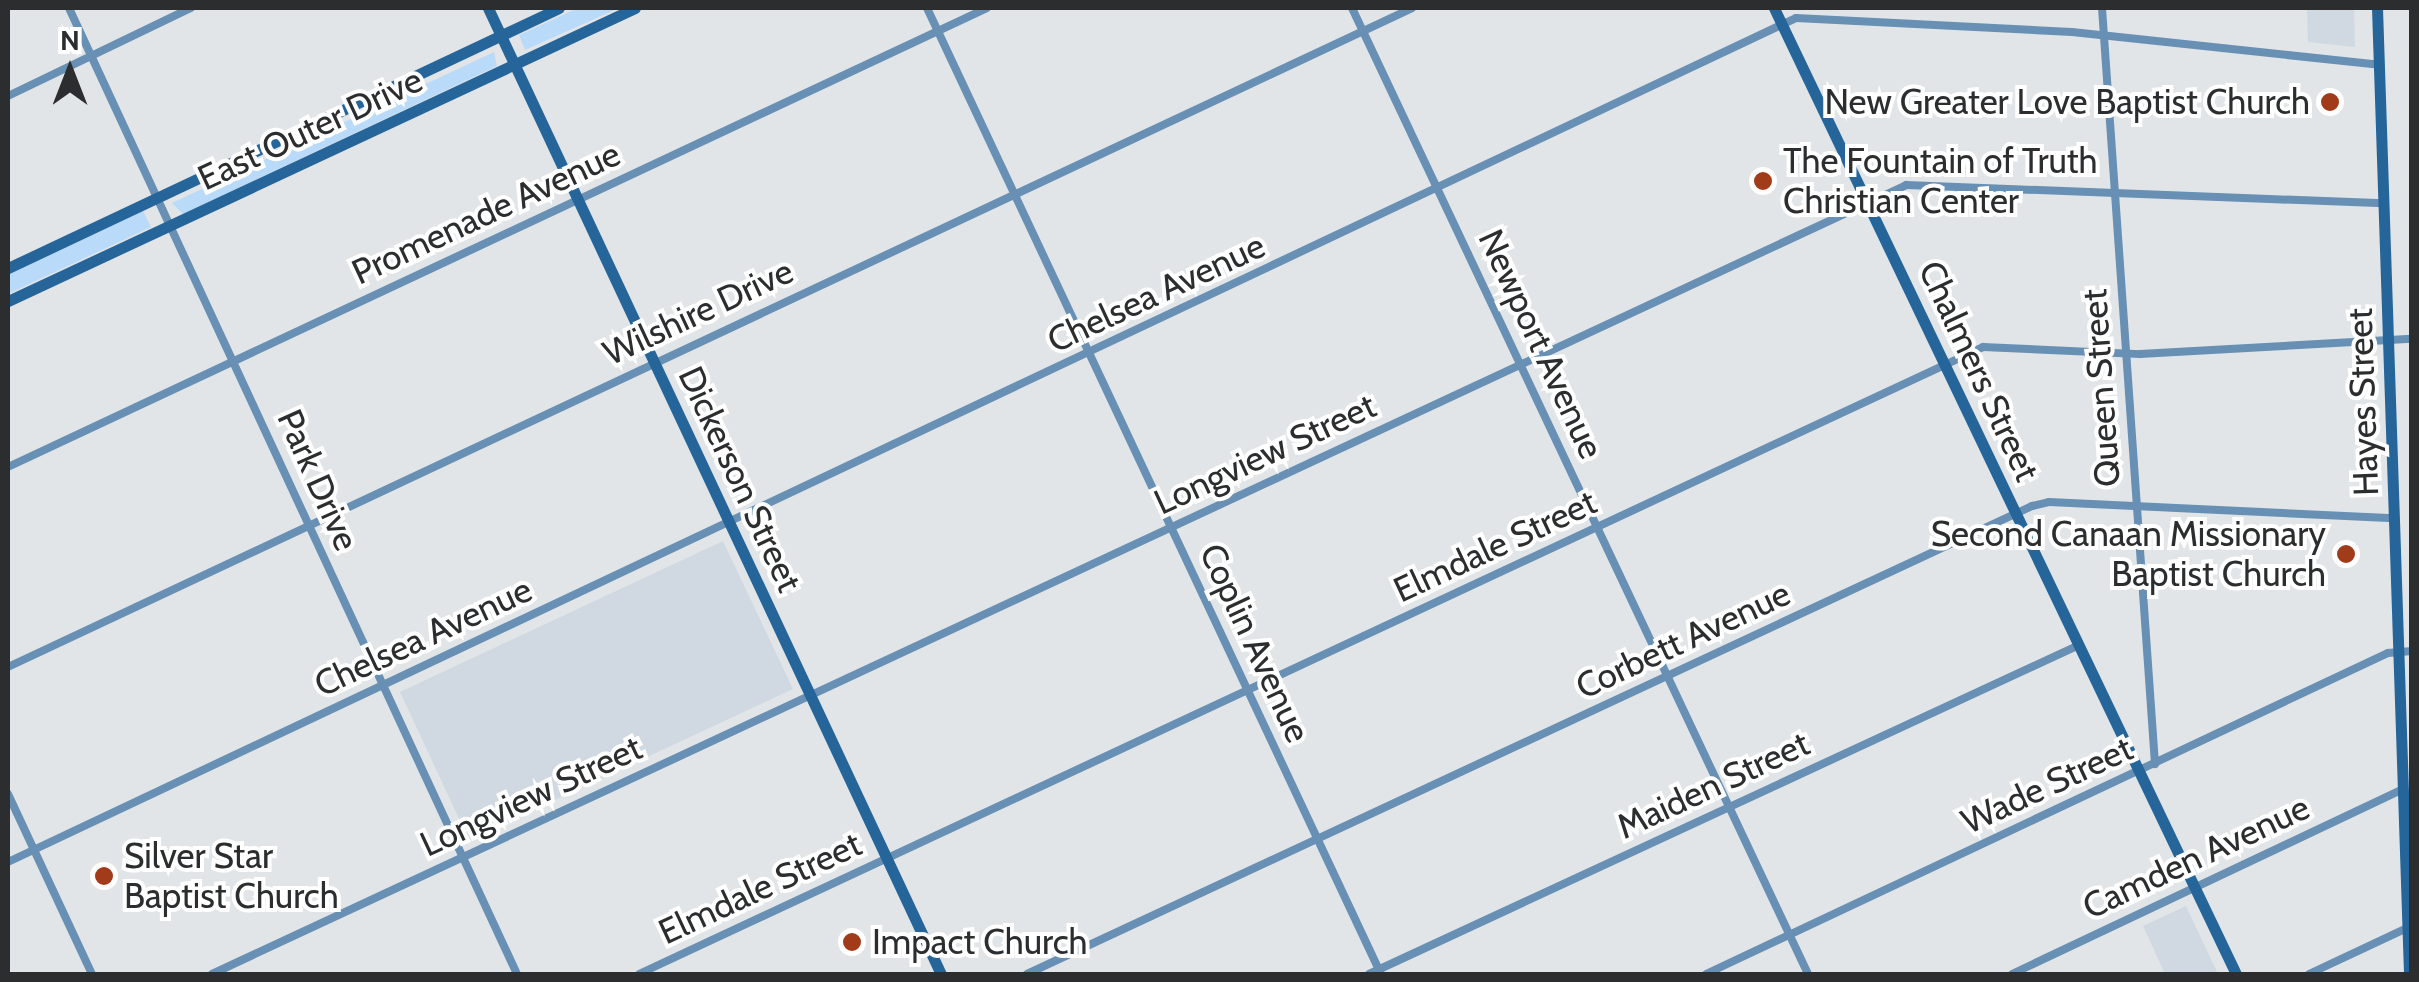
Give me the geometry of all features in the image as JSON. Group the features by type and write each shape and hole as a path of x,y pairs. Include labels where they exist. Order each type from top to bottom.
{"street":[{"name":"Park Drive","path":"70,8 518,974"},
{"path":"8,96 191,8"},
{"name":"Dickerson Street","path":"488,8 941,974"},
{"name":"East Outer Drive","path":"8,268 559,8"},
{"name":"East Outer Drive","path":"8,301 635,8"},
{"name":"Coplin Avenue","path":"927,8 1380,972"},
{"name":"Promenade Avenue","path":"8,467 987,8"},
{"name":"Newport Avenue","path":"1352,8 1808,974"},
{"name":"Wilshire Drive","path":"8,667 1412,8"},
{"name":"Chalmers Street","path":"1774,8 2236,974"},
{"name":"Queen Street","path":"2102,8 2155,764"},
{"name":"Hayes Street","path":"2377,8 2394,518 2405,652 2402,789 2409,974"},
{"name":"Chelsea Avenue","path":"8,862 1796,18 2104,34 2379,65"},
{"name":"Longview Street","path":"212,974 1912,184 2384,204"},
{"name":"Elmdale Street","path":"640,974 1990,346 2126,354 2412,339"},
{"name":"Corbett Avenue","path":"1027,974 2049,502 2394,518"},
{"name":"Maiden Street","path":"1369,974 2079,645"},
{"name":"Wade Street","path":"1706,974 2405,652"},
{"name":"Camden Avenue","path":"2012,974 2402,789"},
{"path":"8,794 92,974"},
{"path":"2309,974 2407,928"}],"shaded area":[{"path":"578,8 619,8 525,50 519,35"},
{"path":"2307,8 2354,8 2355,47 2308,42"},
{"path":"494,52 497,66 183,214 172,203"},
{"path":"143,211 151,227 8,294 8,275"},
{"path":"723,541 793,689 469,840 400,692"},
{"path":"2186,906 2218,974 2165,974 2143,926"}],"place":[{"name":"New Greater Love Baptist Church","path":"2330,102"},
{"name":"The Fountain of Truth Christian Center","path":"1763,181"},
{"name":"Second Canaan Missionary Baptist Church","path":"2346,554"},
{"name":"Silver Star Baptist Church","path":"104,876"},
{"name":"Impact Church","path":"852,942"}]}
